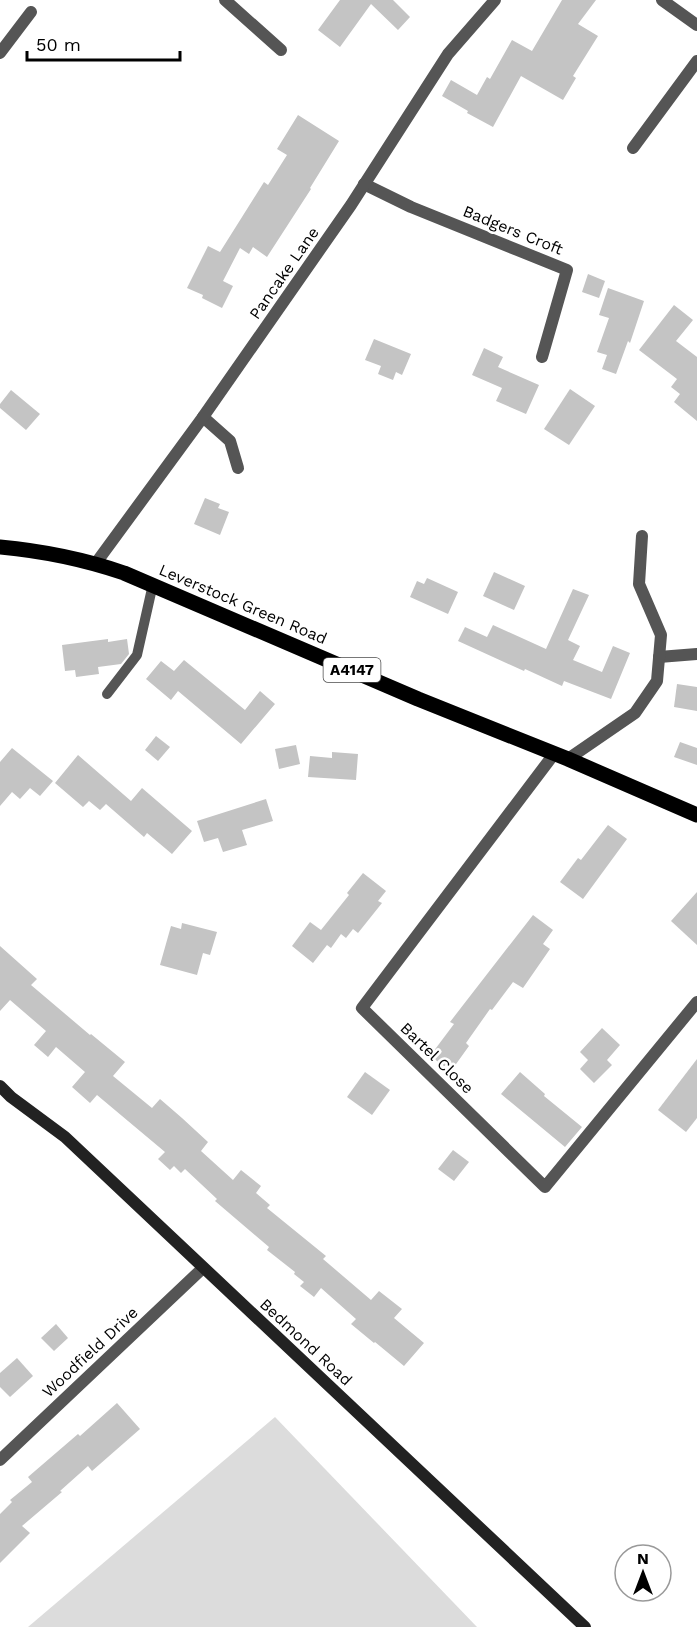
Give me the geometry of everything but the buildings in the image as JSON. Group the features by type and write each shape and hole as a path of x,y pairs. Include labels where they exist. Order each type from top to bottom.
{"main road":[{"name":"Leverstock Green Road","path":"0,546 96,563 153,584 418,699 561,756 697,815"}],"street":[{"path":"225,0 281,50"},
{"name":"Pancake Lane","path":"96,563 351,205 448,54 495,0"},
{"path":"662,0 697,25"},
{"path":"0,53 31,12"},
{"path":"633,148 697,61"},
{"name":"Badgers Croft","path":"364,184 411,207 567,270 542,357"},
{"path":"202,417 230,441 238,468"},
{"path":"561,756 635,713 657,681 661,635 639,584 642,536"},
{"path":"659,657 697,654"},
{"name":"Bartel Close","path":"561,756 362,1008 545,1187 697,1002"},
{"name":"Bedmond Road","path":"0,1086 65,1137 585,1627"},
{"path":"0,1106 12,1097"},
{"name":"Woodfield Drive","path":"0,1460 203,1268"}],"lane":[{"path":"107,694 137,655 153,584"}],"shaded area":[{"path":"275,1417 477,1627 28,1627"}]}
